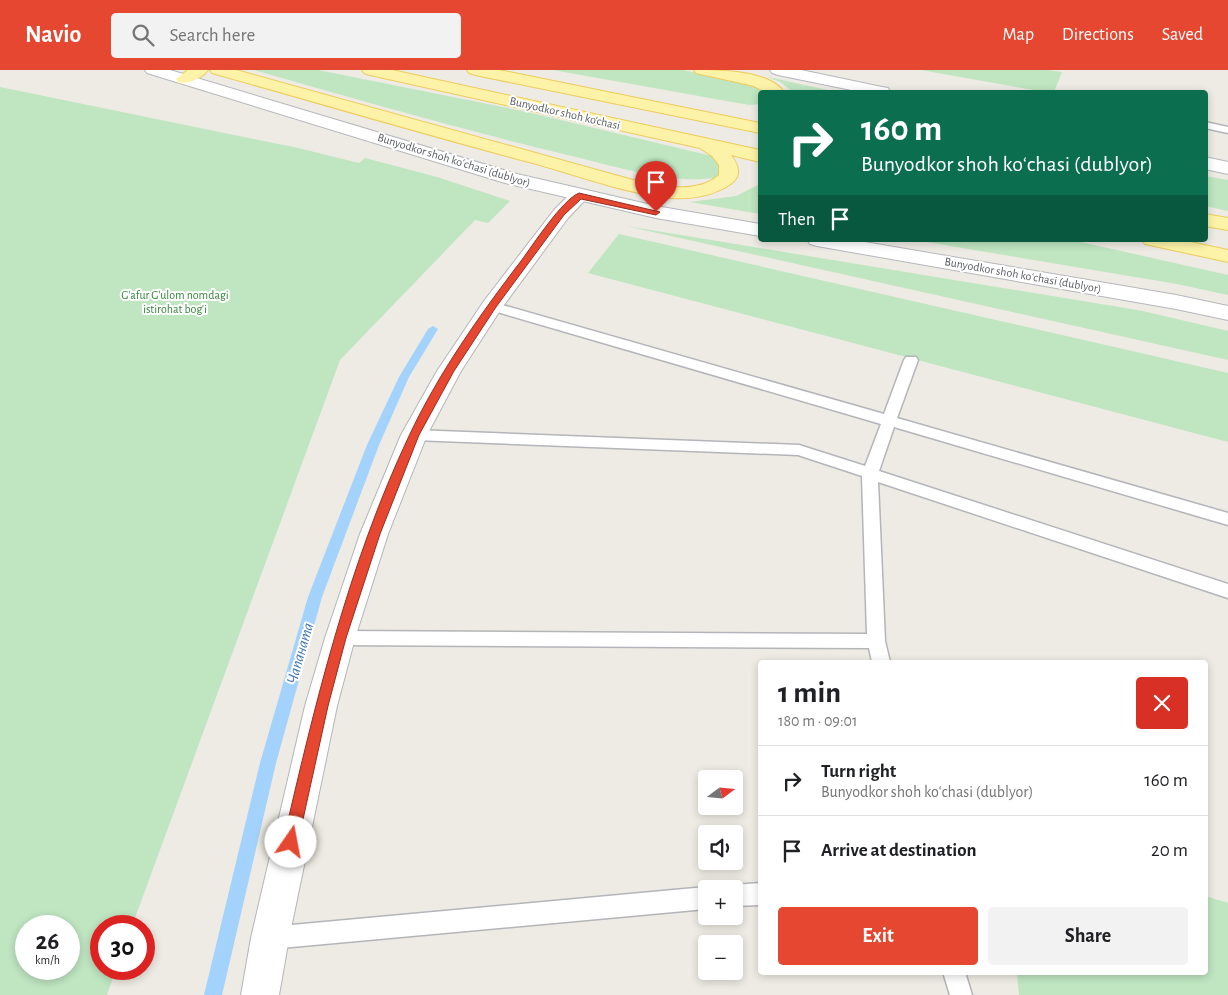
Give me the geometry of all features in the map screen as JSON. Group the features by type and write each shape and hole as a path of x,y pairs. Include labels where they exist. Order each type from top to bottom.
{"main road":[{"path":"184,79 200,70"},
{"path":"218,70 493,147 668,193 704,190 718,185 727,178 729,169 726,160 707,145"},
{"name":"Bunyodkor shoh ko'chasi","path":"370,70 758,156"},
{"name":"Bunyodkor shoh ko'chasi","path":"475,70 758,128"},
{"path":"702,70 759,82 773,90"},
{"path":"726,121 758,116"},
{"path":"1208,221 1228,224"},
{"path":"1162,242 1228,256"}],"street":[{"name":"Bunyodkor shoh koʻchasi (dublyor)","path":"153,70 512,179 579,196 656,212 758,230"},
{"path":"778,70 873,90"},
{"path":"1208,164 1228,168"},
{"path":"260,995 270,938 321,706 340,638 374,534 414,435 450,371 492,306 561,214 579,196"},
{"name":"Bunyodkor shoh koʻchasi (dublyor)","path":"829,242 1166,300 1228,313"}],"lane":[{"path":"1208,126 1228,130"},
{"path":"492,306 1228,519"},
{"path":"881,660 876,641 870,473 911,360"},
{"path":"414,435 800,450 1228,590"},
{"path":"340,638 876,641"},
{"path":"743,895 758,894"},
{"path":"270,938 698,899"},
{"path":"955,975 961,995"}],"green space":[{"path":"254,70 318,70 527,112 716,157 725,165 718,177 703,179 686,179 649,174 457,127"},
{"path":"553,70 683,70 763,87 767,90 758,90 758,104 749,105"},
{"path":"921,70 1048,70 1062,72 1055,90 1033,90"},
{"path":"768,77 828,90 790,90 780,82"},
{"name":"G'afur G'ulom nomdagi istirohat bog'i","path":"0,87 298,148 359,163 365,158 437,177 510,201 488,223 475,220 340,360 136,915 90,915 90,980 112,980 107,995 0,995"},
{"path":"1208,177 1228,180 1228,211 1208,207"},
{"path":"758,185 758,214 690,202 736,196"},
{"path":"626,226 1143,311 1228,331 1228,360"},
{"path":"619,234 1228,373 1228,442 588,273"},
{"path":"927,242 1081,242 1228,275 1228,295 1177,284"},
{"path":"1208,897 1228,903 1228,995 1019,995 1017,975 1208,975"}],"waterway":[{"name":"Чапаната","path":"213,995 268,763 315,597 373,445 404,377 433,329"}],"route":[{"path":"291,842 321,706 340,638 374,534 414,435 450,371 492,306 561,214 579,196 656,212"}]}
